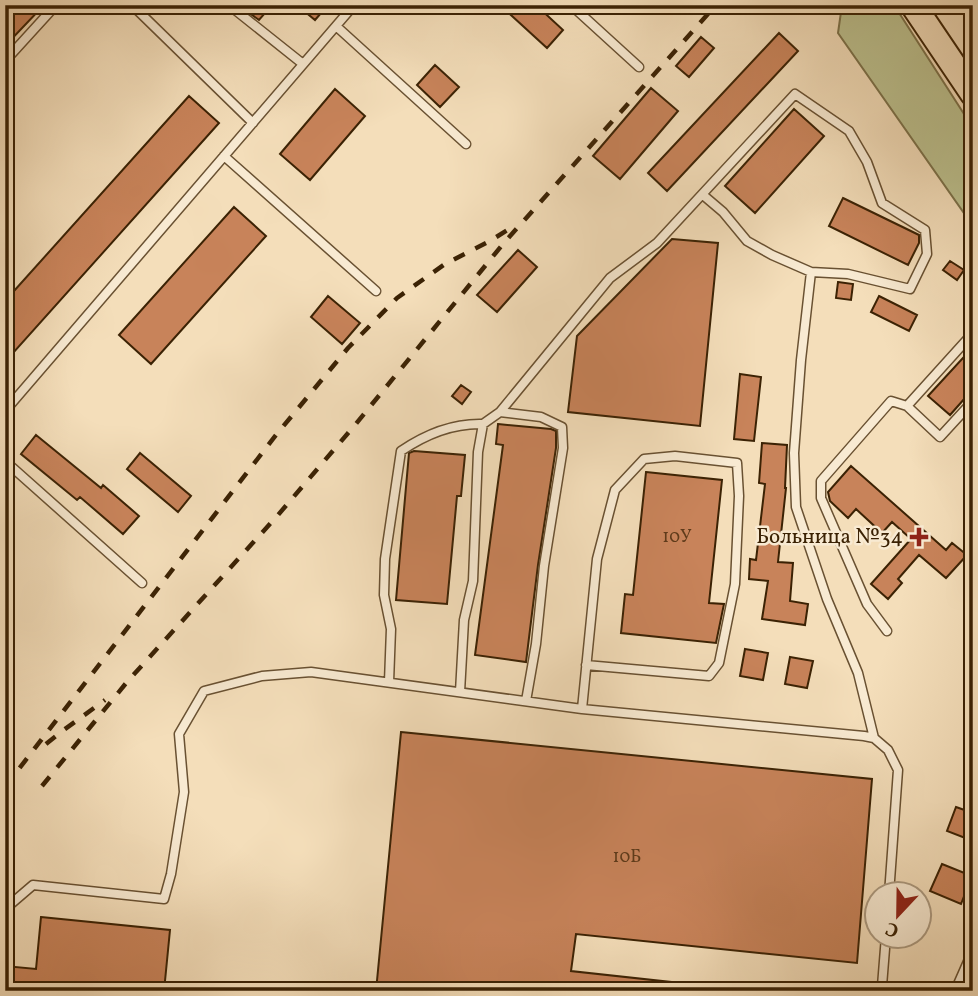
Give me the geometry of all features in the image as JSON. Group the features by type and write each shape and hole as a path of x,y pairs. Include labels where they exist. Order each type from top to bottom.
{"main road":[{"path":"913,5 973,94"}],"lane":[{"path":"5,61 56,5"},
{"path":"132,5 253,123"},
{"path":"229,5 303,64"},
{"path":"5,411 354,5"},
{"path":"571,5 639,67"},
{"path":"336,26 466,144"},
{"path":"389,682 391,629 384,595 385,559 401,450 442,429 472,423 483,424 500,412 610,278 657,243 795,94 849,131 867,162 882,203 925,230 927,254 910,289 848,274 811,272 747,241 723,212 703,195"},
{"path":"224,156 376,291"},
{"path":"811,272 794,453 796,507 827,599 858,673 874,738"},
{"path":"907,406 973,333"},
{"path":"887,631 867,604 821,498 821,481 891,401 907,406 940,437 973,401"},
{"path":"500,412 541,416 562,427 563,448 526,701"},
{"path":"460,692 464,620 473,581 478,452 483,424"},
{"path":"582,709 586,665 597,559 615,490 644,459 675,456 737,463 739,496 735,584 719,663 709,676 586,665"},
{"path":"5,461 142,583"},
{"path":"5,909 33,885 164,899 171,874 184,792 179,734 204,691 262,676 311,671 582,709 874,738 888,750 898,769 890,880"},
{"path":"885,950 883,986 887,991"},
{"path":"955,991 973,950"}],"green space":[{"path":"842,5 894,5 973,128 973,226 838,33"}],"building":[{"path":"5,5 44,5 5,46"},
{"path":"254,5 272,5 259,20 248,12"},
{"path":"297,5 328,5 315,20"},
{"path":"500,5 536,5 563,30 547,48"},
{"path":"779,33 798,51 667,191 648,173"},
{"path":"701,37 714,48 689,77 676,66"},
{"path":"435,65 459,87 440,107 417,85"},
{"path":"651,88 678,111 620,179 593,156"},
{"path":"335,89 365,116 310,180 280,154"},
{"path":"189,96 219,123 5,362 5,301"},
{"path":"794,109 824,136 755,213 725,186"},
{"path":"843,198 919,235 919,243 908,265 829,226"},
{"path":"234,207 266,236 151,364 119,335"},
{"path":"672,239 718,243 700,426 568,412 577,336"},
{"path":"518,250 537,267 497,312 477,295"},
{"path":"950,261 964,270 957,280 943,270"},
{"path":"838,282 853,284 851,300 836,298"},
{"path":"328,296 360,323 342,344 311,317"},
{"path":"879,296 917,315 909,331 871,312"},
{"path":"973,347 973,389 950,415 928,396"},
{"path":"740,374 761,377 754,441 734,439"},
{"path":"461,385 471,392 462,404 452,396"},
{"path":"498,424 556,431 556,448 526,662 475,655 503,445 496,444"},
{"path":"36,435 101,488 103,485 139,516 123,534 80,497 77,500 21,454"},
{"path":"762,443 787,445 786,488 778,562 793,563 790,601 808,604 805,625 762,619 768,581 749,579 750,559 756,560 765,484 759,483"},
{"path":"414,451 465,455 461,496 457,496 447,604 396,600 409,453"},
{"path":"140,453 191,496 178,512 127,469"},
{"path":"851,466 946,550 952,543 967,555 946,578 919,555 898,579 902,583 888,599 871,584 911,539 892,522 882,533 856,509 848,518 830,501 828,492"},
{"path":"646,472 722,480 709,603 724,604 716,643 621,633 625,594 633,595"},
{"path":"745,649 768,653 763,680 740,676"},
{"path":"790,657 813,661 807,688 785,684"},
{"path":"401,732 872,779 857,963 576,934 571,971 680,983 680,991 376,991"},
{"path":"956,807 973,813 973,841 947,831"},
{"path":"942,864 972,876 961,904 932,892"},
{"path":"41,917 170,930 164,991 5,991 5,966 36,969"}],"railway":[{"path":"42,786 127,682 278,515 355,425 503,244 716,5"},
{"path":"5,787 276,435 348,348 397,298 445,264 509,229"},
{"path":"46,744 105,700"}],"place":[{"name":"Больница №34","path":"919,537"}]}
